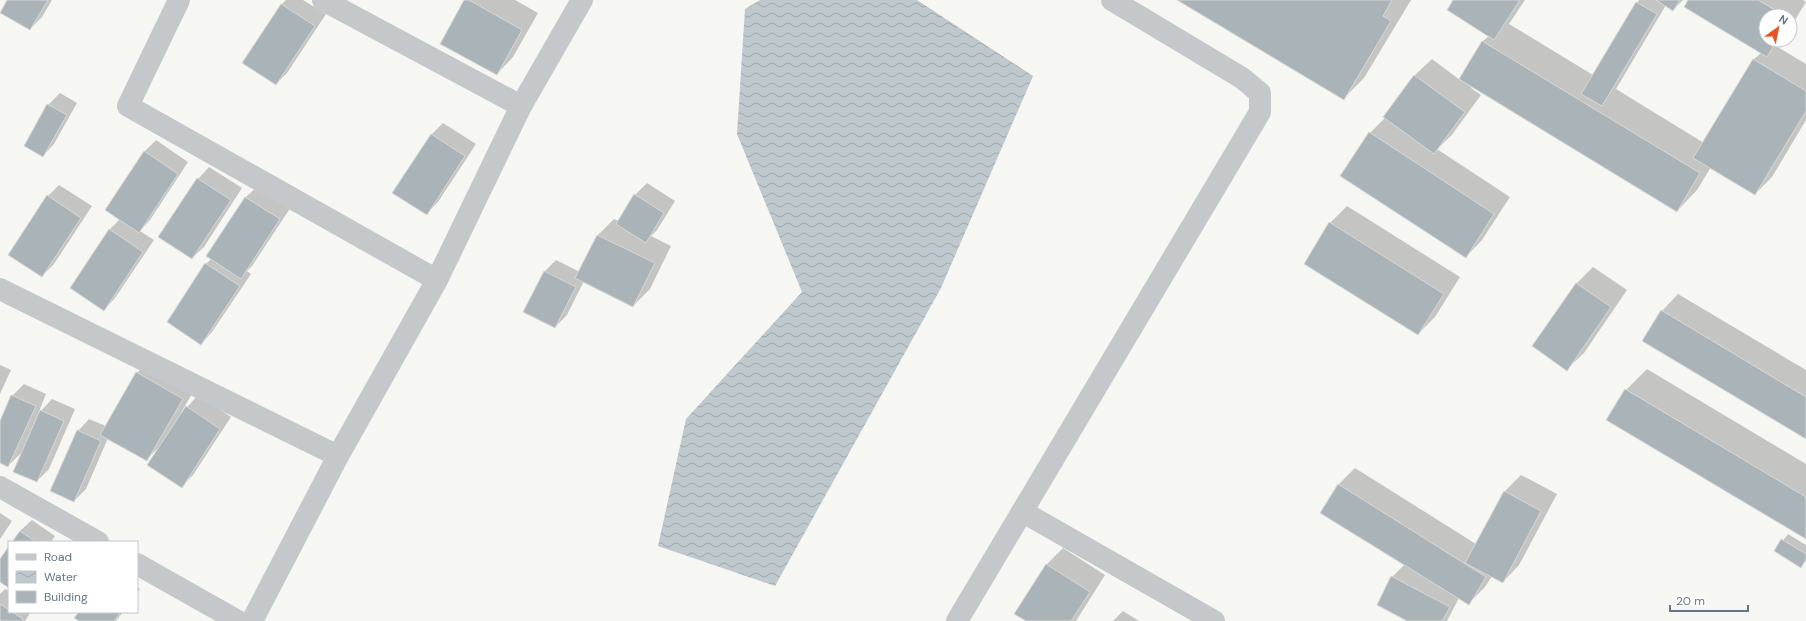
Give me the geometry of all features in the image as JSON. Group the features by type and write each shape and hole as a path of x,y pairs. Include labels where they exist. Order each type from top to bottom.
{"street":[{"path":"179,0 128,106 437,280"},
{"path":"323,0 521,106"},
{"path":"252,621 338,456 437,280 521,106 582,0"},
{"path":"957,621 1260,112 1260,93 1242,78 1112,0"},
{"path":"0,289 338,456"},
{"path":"0,487 96,541"},
{"path":"1023,512 1214,621"},
{"path":"138,565 238,621"}],"water":[{"path":"760,0 917,0 1033,76 941,288 775,586 658,546 686,419 802,292 737,134 745,9"}],"building":[{"path":"7,0 48,0 30,30 0,13"},
{"path":"464,0 469,0 522,30 497,75 440,44"},
{"path":"1177,0 1392,0 1383,16 1391,21 1344,100"},
{"path":"1453,0 1520,0 1494,40 1447,10"},
{"path":"1656,0 1680,0 1673,11"},
{"path":"1688,0 1758,0 1772,8 1758,8 1758,48 1772,48 1767,57 1684,7"},
{"path":"1636,2 1657,14 1602,106 1581,94"},
{"path":"281,4 315,26 276,85 242,63"},
{"path":"1482,41 1700,173 1677,212 1459,79"},
{"path":"1753,59 1806,91 1806,111 1755,195 1693,158"},
{"path":"1414,75 1465,112 1434,154 1383,117"},
{"path":"47,104 67,115 43,157 24,146"},
{"path":"1369,132 1494,214 1466,258 1340,176"},
{"path":"431,134 465,156 427,215 392,193"},
{"path":"144,151 178,174 139,233 105,210"},
{"path":"197,178 231,200 192,259 158,237"},
{"path":"634,194 664,213 646,243 616,224"},
{"path":"47,195 81,218 42,277 8,255"},
{"path":"245,197 280,219 241,279 206,256"},
{"path":"1329,222 1444,294 1418,335 1304,264"},
{"path":"109,229 143,252 104,311 70,288"},
{"path":"597,235 655,263 633,307 575,278"},
{"path":"205,263 240,286 201,345 167,322"},
{"path":"544,271 576,287 555,328 523,312"},
{"path":"1576,283 1611,307 1567,371 1532,346"},
{"path":"1661,310 1806,397 1806,439 1642,341"},
{"path":"136,372 183,399 147,461 100,435"},
{"path":"1625,389 1806,497 1806,539 1606,420"},
{"path":"11,395 36,406 8,467 0,463 0,421"},
{"path":"186,406 220,429 182,488 147,465"},
{"path":"40,410 64,421 37,482 13,472"},
{"path":"77,430 101,441 74,502 50,491"},
{"path":"1338,484 1486,577 1469,605 1320,513"},
{"path":"1504,491 1541,511 1503,583 1465,563"},
{"path":"20,531 35,541 13,541"},
{"path":"1781,539 1806,554 1806,559 1801,568 1774,551"},
{"path":"8,547 8,587 0,582 0,559"},
{"path":"1046,564 1090,592 1071,621 1026,621 1014,614"},
{"path":"1391,576 1450,607 1442,621 1407,621 1377,605"},
{"path":"0,604 8,609 8,613 14,613 23,619 22,621 0,621"},
{"path":"78,613 120,613 114,621 79,621 74,618"}]}
